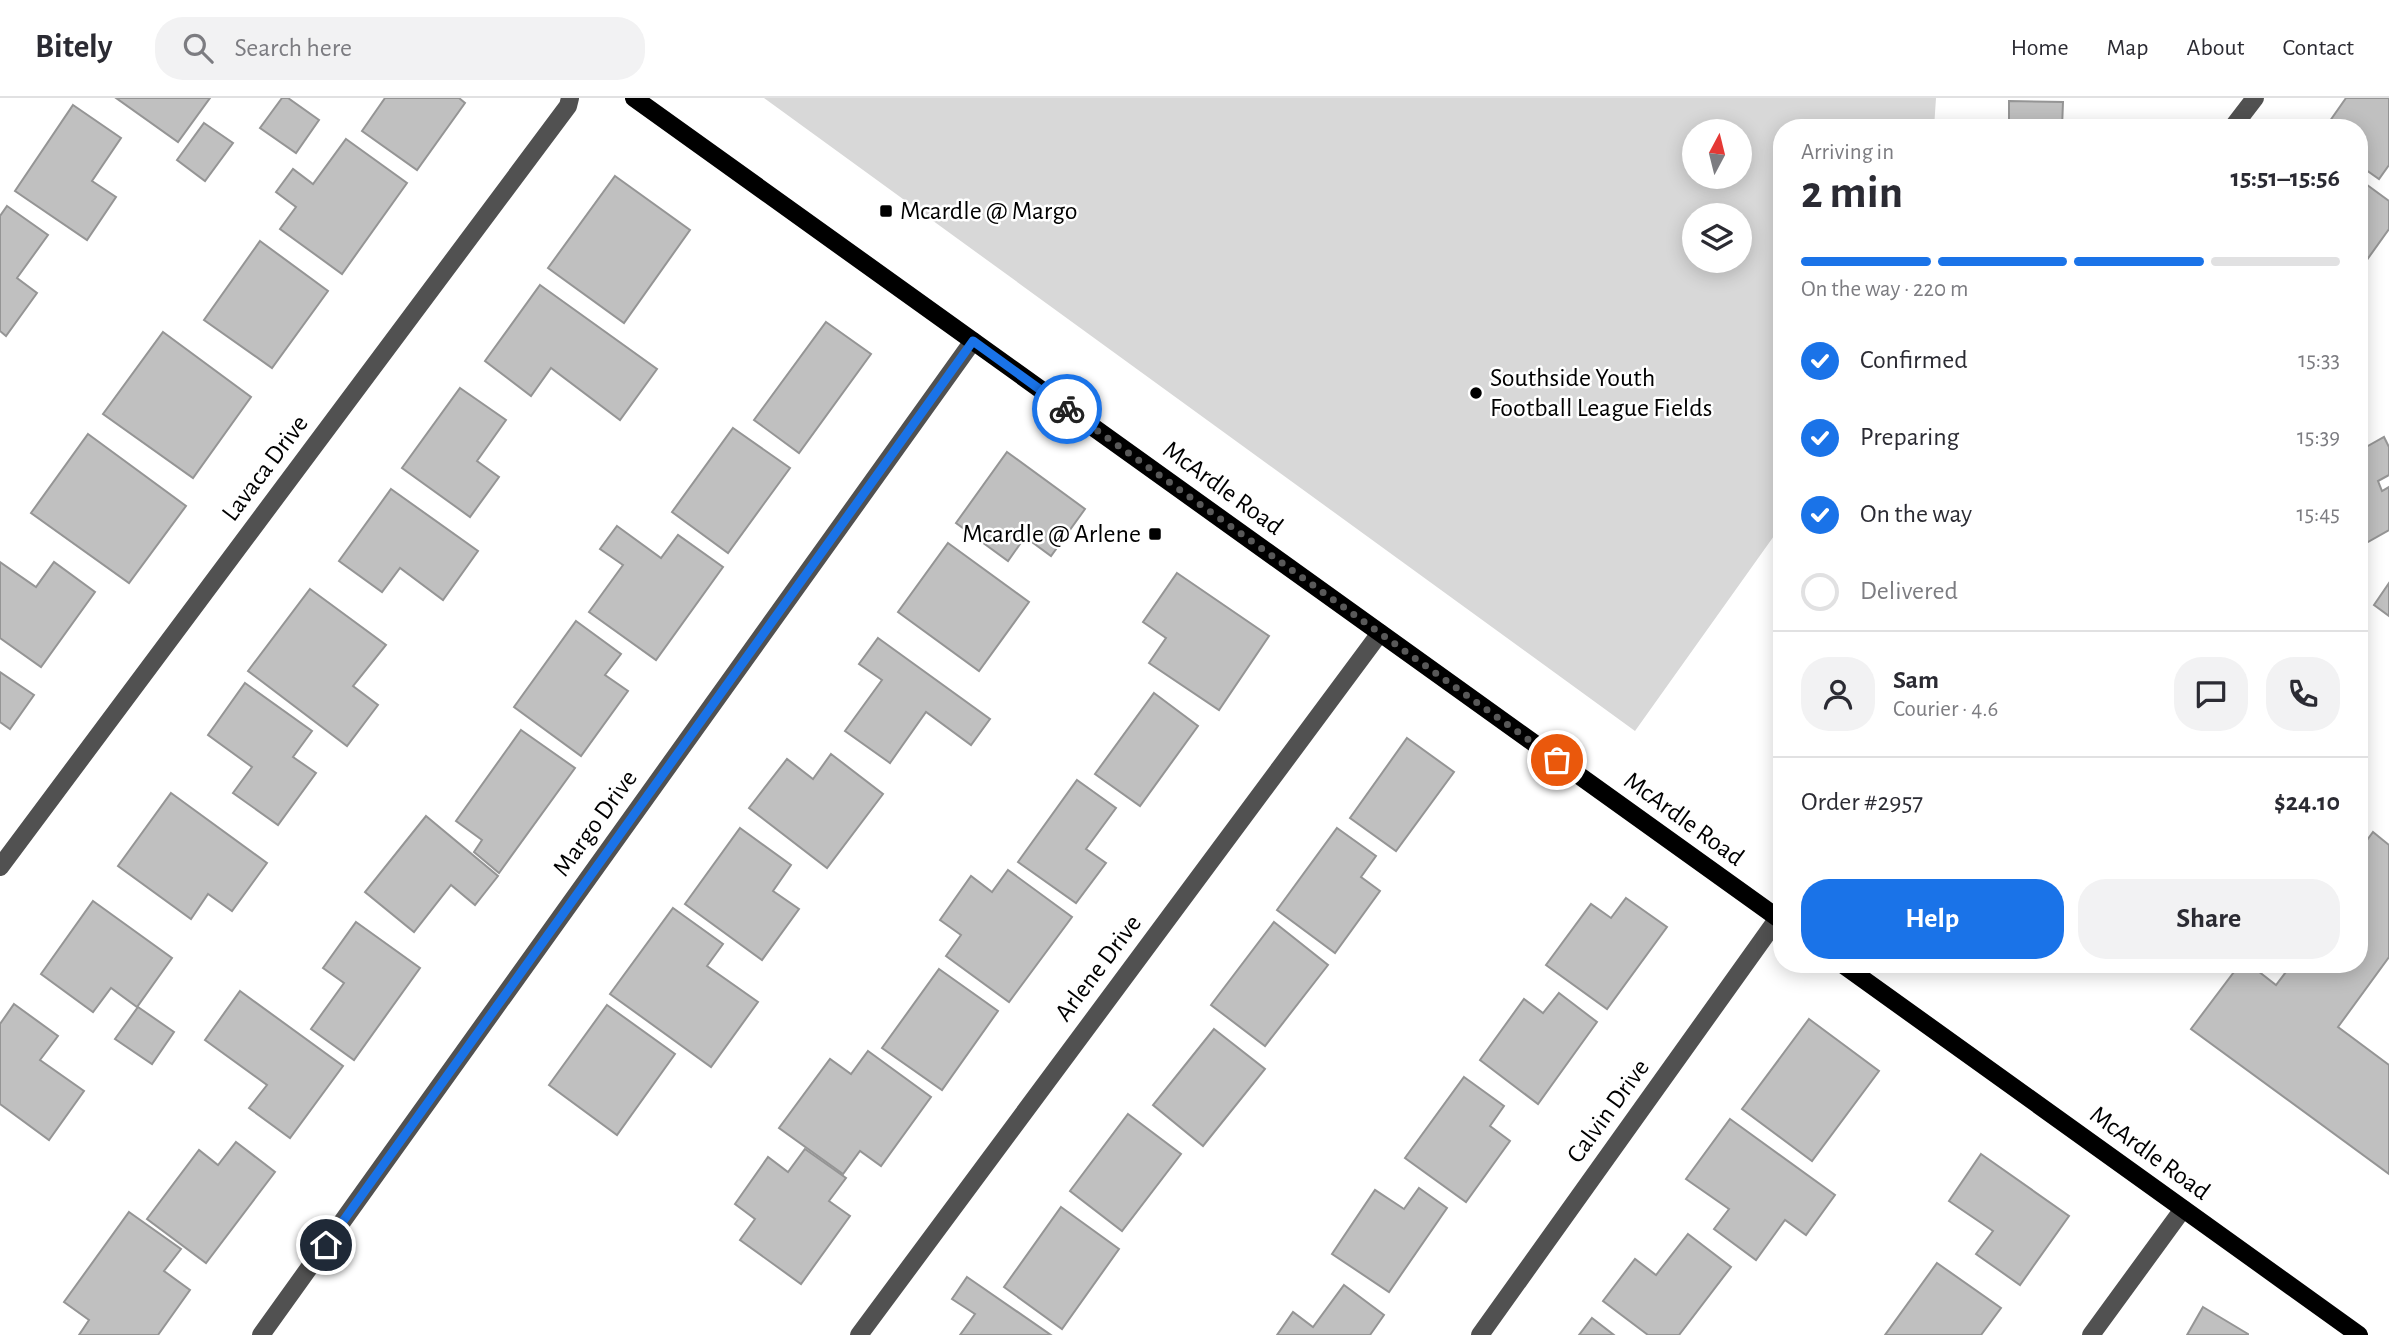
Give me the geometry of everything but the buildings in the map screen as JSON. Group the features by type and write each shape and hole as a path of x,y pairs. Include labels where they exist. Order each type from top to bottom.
{"main road":[{"name":"McArdle Road","path":"634,98 1773,915"},
{"name":"McArdle Road","path":"1855,973 2359,1335"}],"street":[{"name":"Lavaca Drive","path":"0,867 568,106 569,98"},
{"path":"2239,119 2255,98"},
{"name":"Margo Drive","path":"261,1335 973,341"},
{"name":"Arlene Drive","path":"859,1335 1380,633"},
{"name":"Calvin Drive","path":"1480,1335 1773,930"},
{"path":"2091,1335 2183,1209"}],"shaded area":[{"name":"Southside Youth Football League Fields","path":"764,98 1936,98 1935,119 1773,119 1773,537 1635,731"}],"way so far":[{"path":"1067,409 1557,760"}],"place":[{"name":"Mcardle @ Margo","path":"886,211"},
{"name":"Southside Youth Football League Fields","path":"1476,393"},
{"name":"Mcardle @ Arlene","path":"1155,534"}],"route":[{"path":"326,1245 973,341 1067,409"}]}
